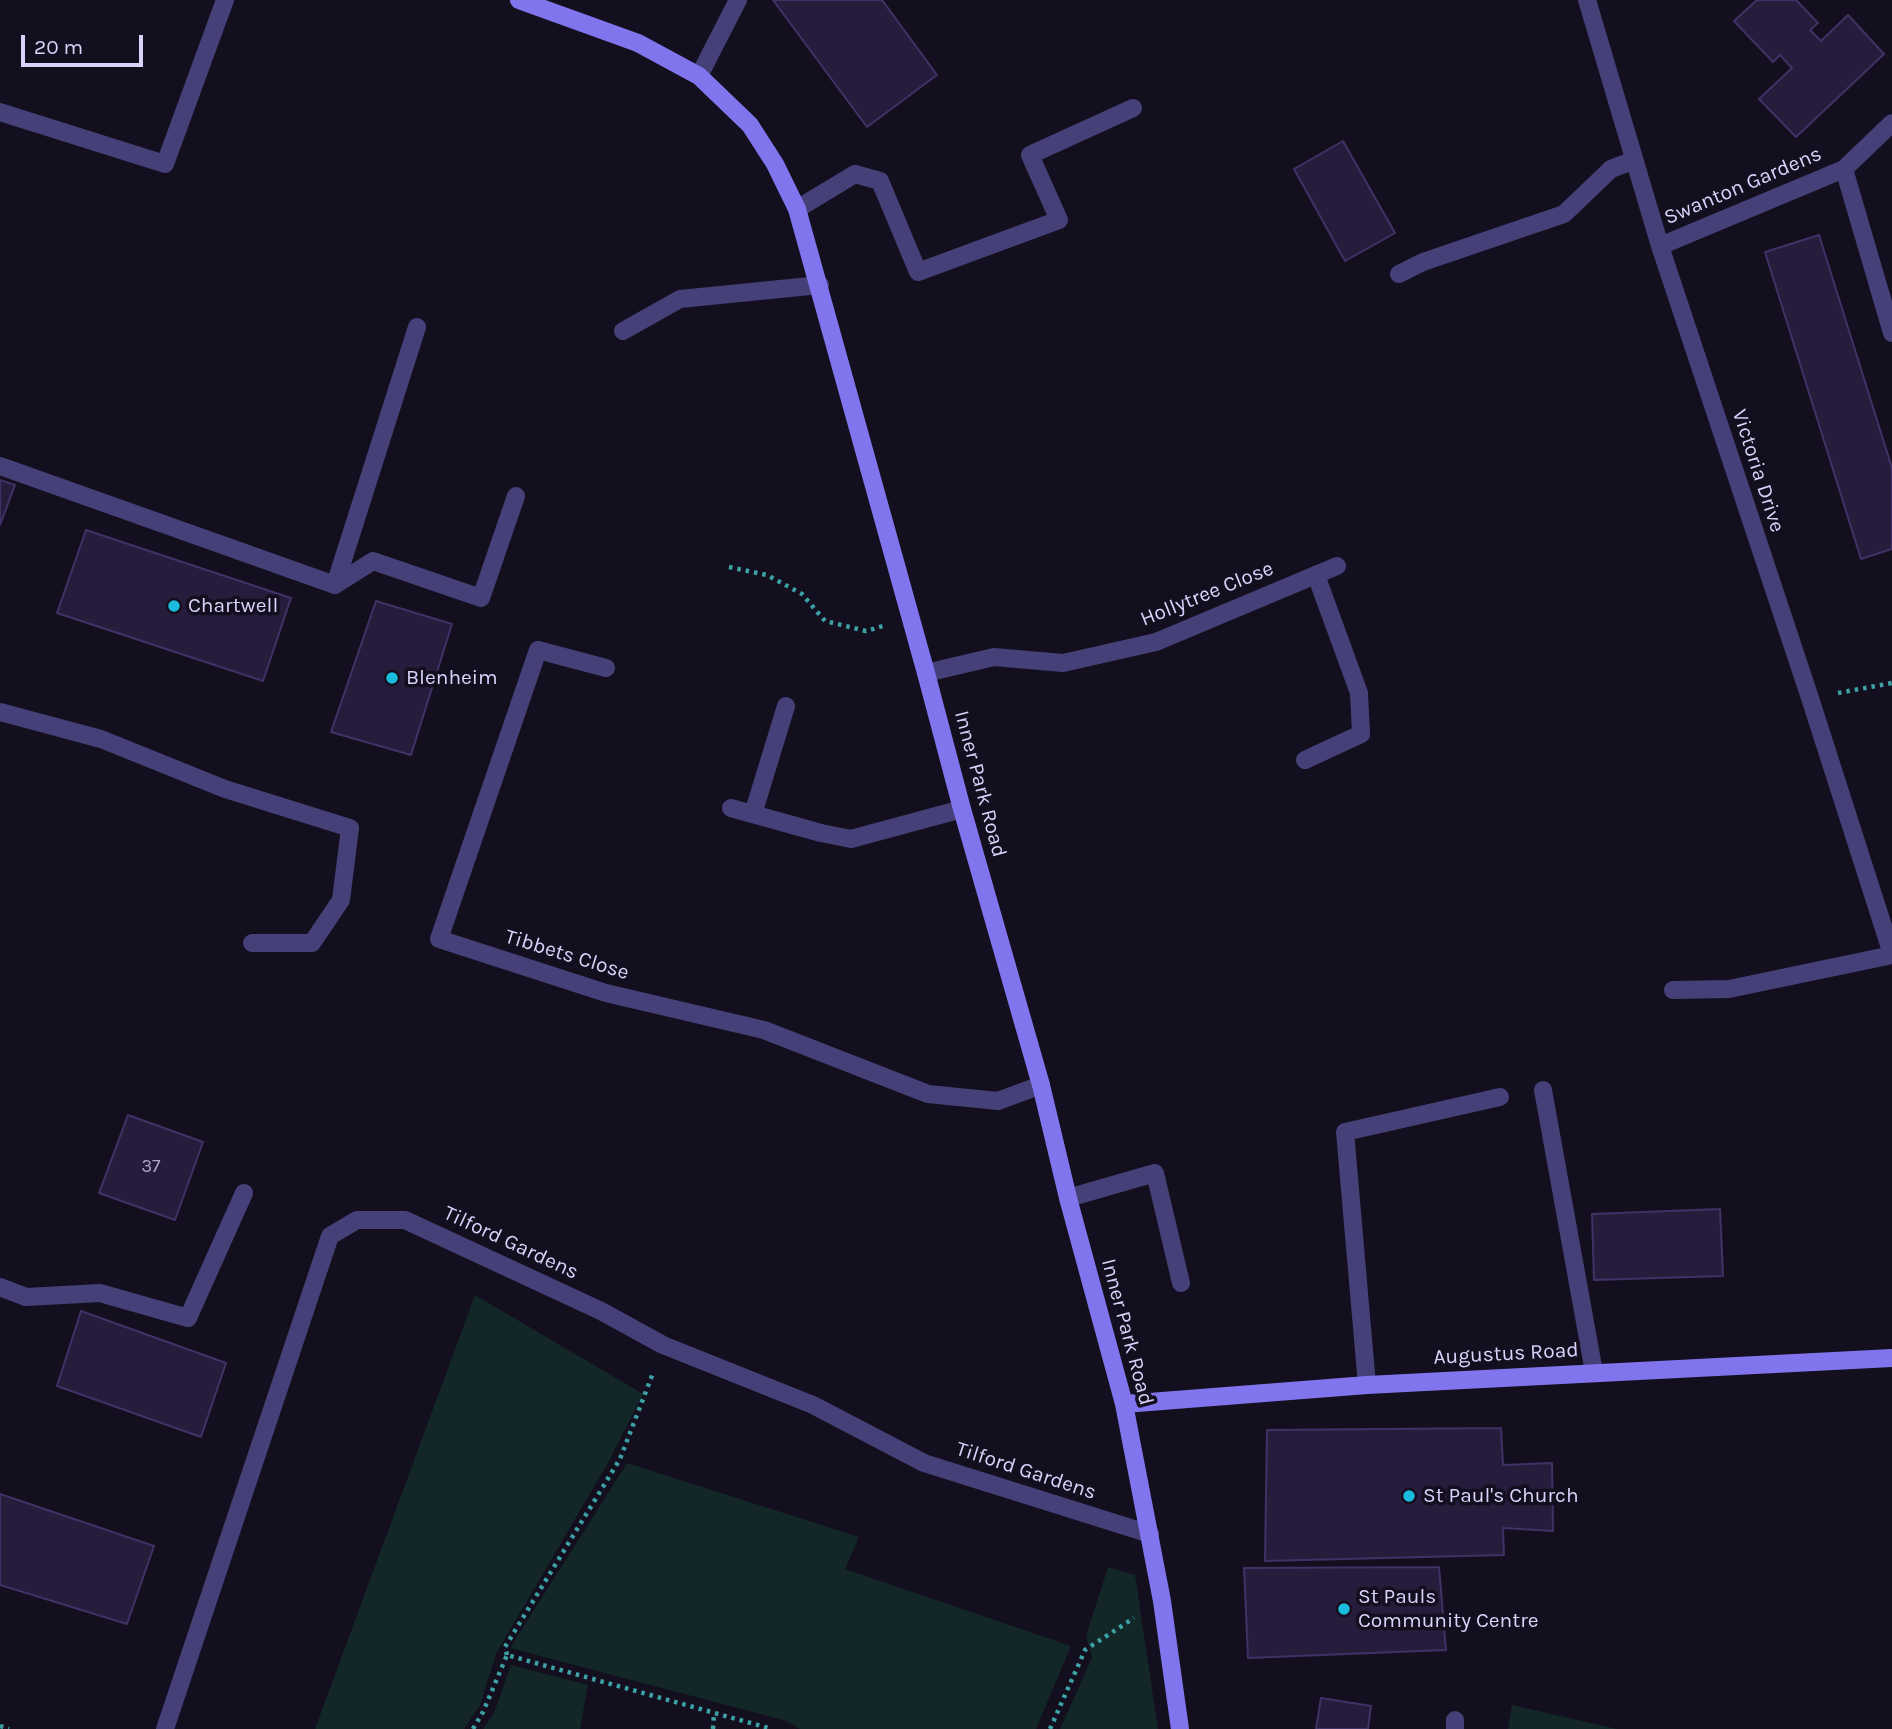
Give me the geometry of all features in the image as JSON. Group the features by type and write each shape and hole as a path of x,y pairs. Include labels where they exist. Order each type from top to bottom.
{"street":[{"path":"0,112 165,164 225,0"},
{"name":"Inner Park Road","path":"519,0 638,43 699,76 750,125 775,164 797,209 1041,1085 1068,1198 1124,1404 1162,1601 1180,1729"},
{"path":"699,76 738,0"},
{"name":"Victoria Drive","path":"1587,0 1660,246 1892,955"},
{"path":"797,209 855,174 880,181 918,272 1059,220 1030,155 1133,108"},
{"name":"Swanton Gardens","path":"1660,246 1844,169 1892,123"},
{"path":"1399,274 1423,262 1564,214 1611,169 1634,160"},
{"name":"Swanton Gardens","path":"1844,169 1892,333"},
{"path":"623,331 680,299 820,285"},
{"path":"335,584 417,327"},
{"path":"0,466 335,584"},
{"path":"335,584 373,561 481,598 516,495"},
{"name":"Hollytree Close","path":"926,673 994,657 1063,663 1156,642 1337,566"},
{"path":"1305,760 1361,734 1359,693 1316,575"},
{"name":"Tibbets Close","path":"606,668 538,650 439,939 606,993 764,1030 928,1094 998,1101 1041,1085"},
{"path":"753,814 786,706"},
{"path":"0,712 101,738 225,789 350,828 341,900 312,943 252,943"},
{"path":"731,808 851,839 962,809"},
{"path":"1673,990 1729,989 1892,955"},
{"path":"1543,1090 1594,1372"},
{"path":"1367,1385 1345,1132 1500,1097"},
{"path":"1068,1198 1156,1173 1181,1283"},
{"path":"0,1287 26,1297 100,1293 188,1318 244,1194"},
{"name":"Tilford Gardens","path":"165,1729 330,1236 357,1220 405,1220 601,1311 663,1345 813,1405 925,1462 1150,1534"},
{"name":"Augustus Road","path":"1124,1404 1367,1385 1892,1358"}],"path":[{"path":"729,567 767,575 802,594 825,621 866,631 910,618"},
{"path":"1810,698 1892,682"},
{"path":"473,1729 507,1656 505,1647 621,1459 663,1345"},
{"path":"1050,1729 1085,1650 1162,1601"},
{"path":"507,1656 772,1729"},
{"path":"713,1729 714,1713"},
{"path":"0,1726 9,1729"}],"green space":[{"path":"475,1295 643,1394 609,1461 496,1654 480,1705 464,1729 315,1729"},
{"path":"627,1463 859,1537 845,1569 1071,1646 1036,1729 800,1729 787,1721 510,1648"},
{"path":"1108,1567 1135,1575 1158,1729 1060,1729 1092,1658 1086,1636"},
{"path":"511,1665 588,1685 580,1729 483,1729 494,1713"},
{"path":"1512,1705 1617,1729 1508,1729"}],"building":[{"path":"773,0 882,0 937,75 867,127"},
{"path":"1757,0 1796,0 1818,23 1810,30 1821,41 1848,15 1884,54 1796,137 1759,99 1792,68 1780,55 1773,62 1734,21"},
{"path":"1343,141 1395,233 1345,261 1294,169"},
{"path":"1819,235 1892,468 1892,549 1861,559 1765,252"},
{"path":"0,480 15,485 0,525"},
{"name":"Chartwell","path":"86,530 291,598 263,681 57,613"},
{"name":"Blenheim","path":"376,601 452,624 411,755 331,732"},
{"path":"128,1115 203,1142 175,1220 99,1193"},
{"path":"1720,1209 1723,1276 1594,1280 1592,1214"},
{"path":"81,1311 226,1363 201,1437 57,1386"},
{"name":"St Paul's Church","path":"1501,1428 1503,1465 1552,1463 1553,1531 1503,1528 1504,1555 1265,1561 1267,1430"},
{"path":"0,1494 154,1546 127,1624 0,1585"},
{"name":"St Pauls Community Centre","path":"1439,1567 1446,1650 1248,1658 1244,1568"},
{"path":"1321,1698 1371,1706 1368,1729 1316,1729"}],"place":[{"name":"Chartwell","path":"174,606"},
{"name":"Blenheim","path":"392,678"},
{"name":"St Paul's Church","path":"1409,1496"},
{"name":"St Pauls Community Centre","path":"1344,1609"}]}
